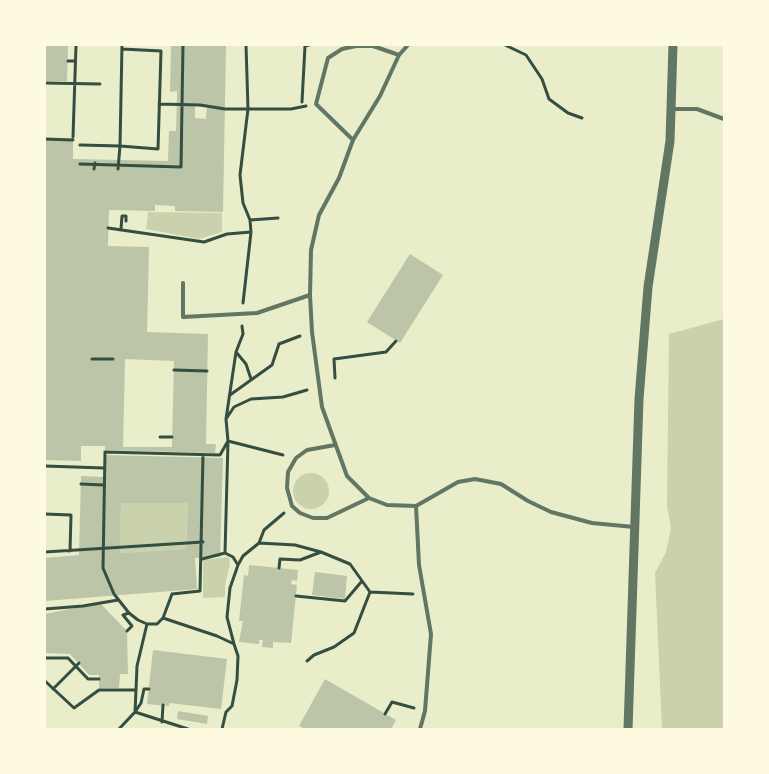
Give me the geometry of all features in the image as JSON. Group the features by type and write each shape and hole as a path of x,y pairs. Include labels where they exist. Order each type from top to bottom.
{"street":[{"path":"628,729 639,399 648,288 670,141 673,45"}],"lane":[{"path":"408,45 399,55 380,96 352,140 339,178 319,215 311,250 310,295 312,332 322,407 347,476 369,498 387,505 416,506 458,482 475,479 501,484 528,502 551,512 592,523 634,527"},
{"path":"352,140 316,104 328,58 342,49 356,46 373,46 399,55"},
{"path":"672,109 697,110 724,119"},
{"path":"183,283 183,317 257,313 310,295"},
{"path":"335,445 308,450 296,458 288,472 287,488 292,506 300,514 313,518 327,518 369,498"},
{"path":"416,506 416,536 423,595 431,634 425,711 420,729"}],"path":[{"path":"45,140 73,138 76,45"},
{"path":"80,164 181,167 183,45"},
{"path":"242,314 251,232 250,220 243,203 240,175 248,109 246,45"},
{"path":"302,106 305,46 309,45"},
{"path":"505,45 526,55 542,79 549,99 568,113 582,118"},
{"path":"80,145 120,146 158,149 161,50 122,47 120,146 118,169"},
{"path":"68,61 75,61"},
{"path":"45,83 100,84"},
{"path":"159,104 225,110 290,109"},
{"path":"94,163 94,169"},
{"path":"121,229 122,216 126,216 126,221"},
{"path":"250,220 278,218"},
{"path":"108,228 204,242 227,234 251,232"},
{"path":"229,396 272,365 279,344 312,332"},
{"path":"225,553 228,441 226,419 236,352 243,334"},
{"path":"334,378 334,359 386,352 396,341"},
{"path":"236,352 246,364 251,380"},
{"path":"92,359 113,359"},
{"path":"174,370 207,371"},
{"path":"226,419 234,407 251,399 283,397 307,390"},
{"path":"160,437 172,437"},
{"path":"228,441 271,453"},
{"path":"203,455 200,591 172,594 163,618 157,624 147,624 129,613 114,594 103,568 105,452 220,455 228,441"},
{"path":"45,466 104,468"},
{"path":"81,484 104,485"},
{"path":"222,729 226,712 232,706 237,680 238,656 227,616 230,588 243,556 259,543 264,530 292,506"},
{"path":"45,514 71,515 70,551"},
{"path":"45,552 202,542"},
{"path":"259,543 295,545 321,552 350,564 370,592"},
{"path":"279,568 280,559 300,560 321,552"},
{"path":"202,559 225,553 233,557 238,566"},
{"path":"296,596 346,601 362,581"},
{"path":"370,592 423,595"},
{"path":"307,661 334,647 354,633 370,592"},
{"path":"45,609 83,606 119,600"},
{"path":"127,631 132,626 123,615 129,613"},
{"path":"163,618 217,636 234,644"},
{"path":"135,712 137,666 147,624"},
{"path":"45,658 68,658 88,679 99,679"},
{"path":"54,689 79,663"},
{"path":"45,681 74,708 99,690 136,690"},
{"path":"119,729 141,703 144,689 149,689"},
{"path":"385,714 392,702 425,711"},
{"path":"162,706 162,722"},
{"path":"135,712 188,729"}],"green space":[{"path":"148,212 222,213 222,232 199,239 146,229"},
{"path":"724,319 724,729 662,729 655,573 666,552 671,528 667,506 669,334"},
{"path":"311,473 318,474 324,478 328,484 328,498 324,504 318,508 311,509 304,508 298,504 294,498 293,491 294,484 298,478 304,474"},
{"path":"121,503 188,503 186,549 120,553"},
{"path":"229,557 230,563 225,586 225,597 203,598 203,560"}],"building":[{"path":"45,45 68,45 67,81 45,81"},
{"path":"171,45 226,45 223,212 175,211 175,206 155,205 155,211 109,210 108,246 149,247 147,332 208,334 206,444 216,444 215,453 105,450 105,446 81,446 81,461 45,460 45,139 73,140 73,159 168,161 169,131 176,131 177,97 177,91 170,92","holes":["195,106 207,107 206,119 195,118","125,359 174,361 172,447 123,447"]},
{"path":"410,254 443,275 400,343 367,322"},
{"path":"105,455 223,458 220,557 195,558 197,589 45,601 45,558 79,555 81,476 104,477","holes":["121,503 188,503 186,549 120,553"]},
{"path":"249,565 298,570 297,581 292,580 291,584 297,585 291,643 273,642 273,648 262,647 263,640 259,640 259,644 239,642 243,621 239,621 244,575 248,576"},
{"path":"315,572 347,576 345,599 312,595"},
{"path":"100,603 127,631 128,674 120,674 119,688 99,688 99,675 89,675 70,654 45,653 45,614"},
{"path":"153,650 227,659 221,709 169,703 169,706 147,704"},
{"path":"325,679 396,720 391,729 305,729 299,726"},
{"path":"178,711 208,716 207,724 177,719"}]}
